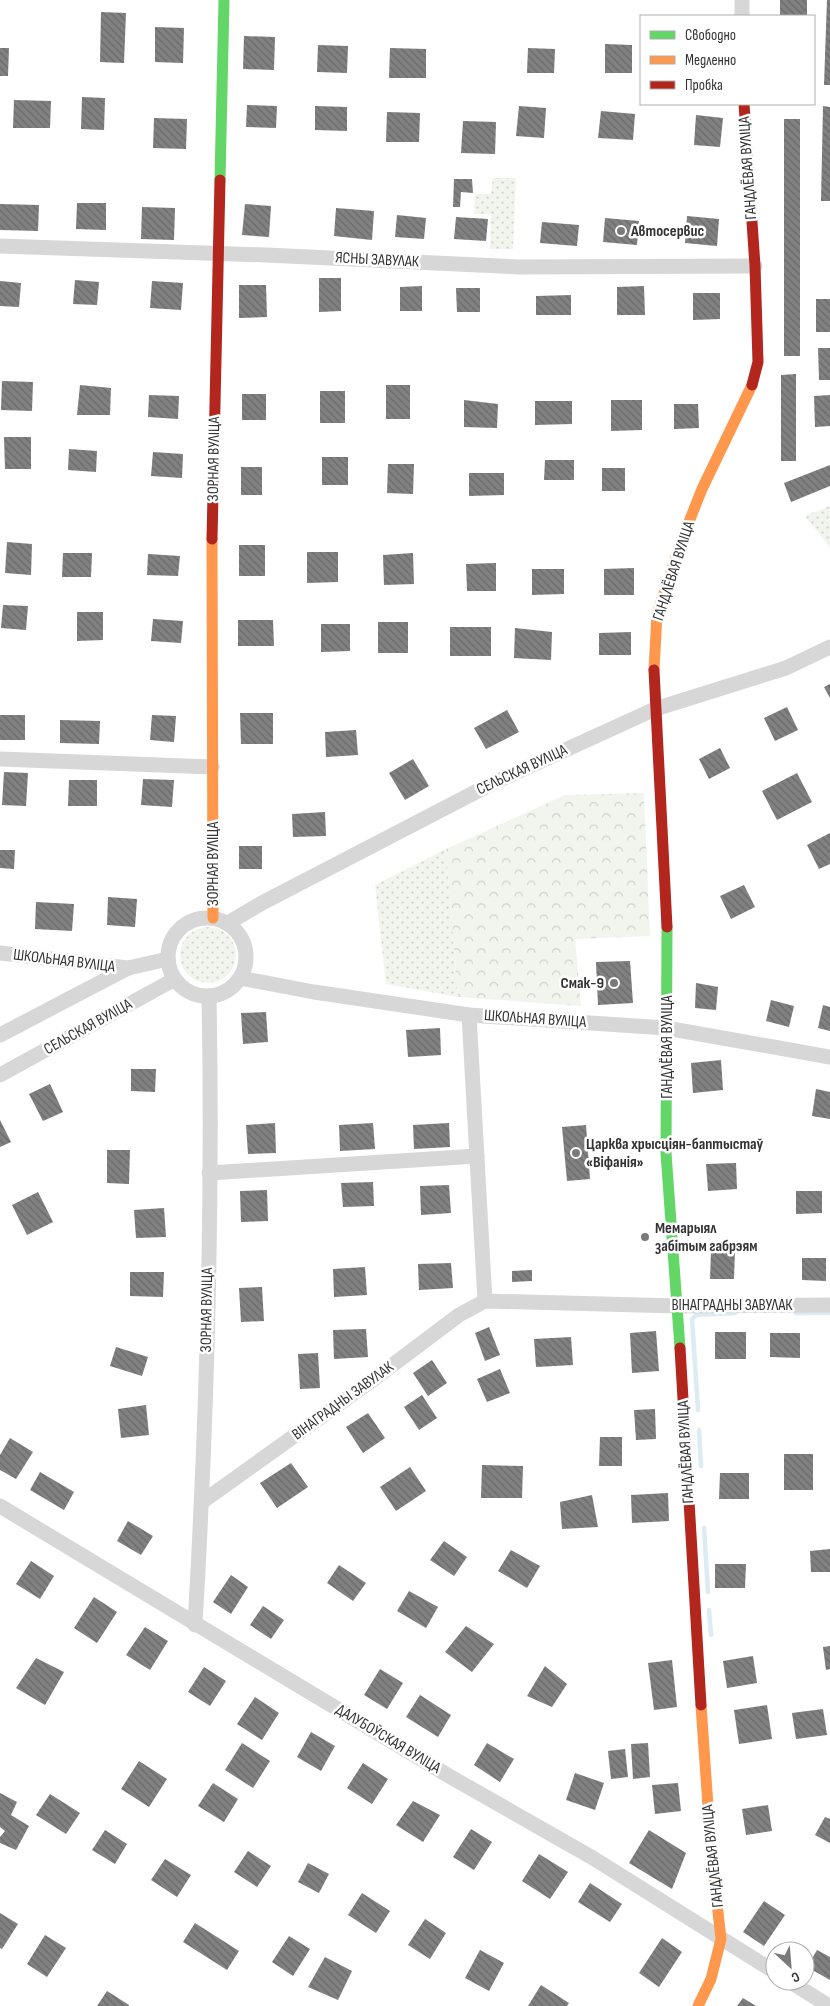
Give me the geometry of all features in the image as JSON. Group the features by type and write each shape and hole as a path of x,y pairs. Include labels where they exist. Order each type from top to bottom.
{"street":[{"name":"ЗОРНАЯ ВУЛІЦА","path":"213,918 211,583 224,0"},
{"path":"742,0 742,15"},
{"name":"ГАНДЛЁВАЯ ВУЛІЦА","path":"698,2006 711,1979 721,1938 711,1850 706,1780 678,1306 666,1153 667,912 655,710 654,650 657,614 681,542 702,489 751,388 758,362 755,266 744,105"},
{"name":"ЯСНЫ ЗАВУЛАК","path":"0,246 219,253 519,267 755,266"},
{"name":"СЕЛЬСКАЯ ВУЛІЦА","path":"228,924 262,903 493,783 655,710 786,668 830,646"},
{"path":"0,759 212,767"},
{"name":"ЗОРНАЯ ВУЛІЦА","path":"168,959 174,935 185,925 198,919 213,918 228,924 239,934 245,948 246,963 240,978"},
{"name":"ШКОЛЬНАЯ ВУЛІЦА","path":"0,953 128,968"},
{"path":"168,959 175,980 184,988 196,994 209,996 221,993 232,987 240,978"},
{"name":"СЕЛЬСКАЯ ВУЛІЦА","path":"0,1035 128,968 168,959"},
{"name":"ШКОЛЬНАЯ ВУЛІЦА","path":"240,978 314,992 468,1015 666,1028 830,1057"},
{"name":"СЕЛЬСКАЯ ВУЛІЦА","path":"0,1075 175,980"},
{"name":"ЗОРНАЯ ВУЛІЦА","path":"195,1625 202,1502 209,1173 209,996"},
{"path":"468,1015 485,1301"},
{"path":"209,1173 477,1156"},
{"name":"ВІНАГРАДНЫ ЗАВУЛАК","path":"202,1502 459,1316 485,1301 678,1306 830,1305"},
{"name":"ДАЛУБОЎСКАЯ ВУЛІЦА","path":"0,1506 449,1776 593,1858 765,1966"},
{"path":"805,1991 829,2006"}],"green space":[{"path":"493,178 516,178 513,249 490,249 491,214 474,214 475,194 491,194"},
{"path":"830,506 830,548 805,516"},
{"path":"644,793 650,936 575,939 581,1006 458,997 446,849 565,795"},
{"path":"446,849 458,997 386,984 375,885"},
{"path":"202,927 214,927 228,935 236,949 234,966 228,975 214,983 202,983 192,978 185,971 180,961 180,949 185,939 192,932"}],"building":[{"path":"780,0 807,0 807,15 780,15"},
{"path":"827,0 830,0 830,85 824,85"},
{"path":"101,12 126,13 124,63 100,62"},
{"path":"155,27 184,28 183,63 155,62"},
{"path":"244,36 275,37 274,70 243,69"},
{"path":"605,44 632,45 632,73 605,73"},
{"path":"318,45 348,46 347,73 317,72"},
{"path":"0,48 9,48 8,76 0,76"},
{"path":"390,48 426,49 426,78 389,78"},
{"path":"528,48 555,49 554,73 527,73"},
{"path":"82,97 105,98 104,130 81,129"},
{"path":"14,100 51,101 50,128 13,128"},
{"path":"247,105 277,106 276,128 246,127"},
{"path":"315,106 347,107 347,131 315,130"},
{"path":"519,106 546,108 544,138 516,136"},
{"path":"823,106 830,107 830,201 821,201"},
{"path":"601,111 635,114 633,140 598,138"},
{"path":"387,112 420,113 419,142 386,142"},
{"path":"696,115 723,118 720,147 694,145"},
{"path":"154,118 187,119 186,149 153,148"},
{"path":"784,119 800,119 800,356 784,356"},
{"path":"463,121 496,122 495,154 461,153"},
{"path":"454,179 472,179 473,193 461,192 460,207 453,207"},
{"path":"77,203 106,203 106,230 76,229"},
{"path":"0,204 39,205 38,231 0,230"},
{"path":"245,204 271,206 269,237 242,235"},
{"path":"142,207 175,208 174,240 141,239"},
{"path":"336,208 374,211 372,240 334,236"},
{"path":"397,215 426,218 424,239 395,237"},
{"path":"687,216 719,219 717,246 685,243"},
{"path":"456,217 488,219 486,241 454,239"},
{"name":"Автосервис","path":"605,218 639,221 637,245 603,242"},
{"path":"542,222 579,225 577,246 540,243"},
{"path":"319,278 341,278 341,311 319,312"},
{"path":"75,280 99,282 97,305 73,304"},
{"path":"0,281 21,283 19,307 0,306"},
{"path":"152,281 183,283 181,310 150,308"},
{"path":"239,285 266,285 267,317 239,318"},
{"path":"422,286 422,311 400,311 400,287"},
{"path":"644,286 645,315 617,315 617,287"},
{"path":"456,288 480,288 480,312 457,312"},
{"path":"693,293 720,293 720,319 693,320"},
{"path":"571,295 571,315 536,315 536,296"},
{"path":"816,299 830,299 830,332 816,332"},
{"path":"818,348 830,348 830,380 819,380"},
{"path":"796,374 796,461 781,461 781,375"},
{"path":"2,381 33,382 32,411 1,410"},
{"path":"80,385 111,388 110,415 77,415"},
{"path":"386,385 410,385 410,419 386,419"},
{"path":"320,391 345,391 345,423 320,423"},
{"path":"242,394 266,394 266,420 242,420"},
{"path":"149,395 179,396 178,419 148,417"},
{"path":"830,395 830,426 815,427 814,396"},
{"path":"464,400 498,404 497,428 464,427"},
{"path":"611,400 642,400 642,430 611,431"},
{"path":"535,401 572,401 572,424 535,425"},
{"path":"674,404 698,404 699,428 674,429"},
{"path":"4,437 31,437 31,469 5,469"},
{"path":"69,449 97,451 96,472 68,470"},
{"path":"153,452 183,454 182,478 151,476"},
{"path":"322,457 348,457 348,485 322,485"},
{"path":"545,460 574,460 574,480 544,480"},
{"path":"388,464 414,464 413,494 387,493"},
{"path":"830,465 830,486 791,502 784,483"},
{"path":"241,467 262,467 262,495 241,495"},
{"path":"602,468 625,468 625,491 602,491"},
{"path":"469,473 504,473 504,495 469,496"},
{"path":"7,542 32,544 31,575 5,573"},
{"path":"239,545 265,545 265,576 239,576"},
{"path":"307,552 338,552 338,582 307,583"},
{"path":"63,553 92,553 91,577 62,577"},
{"path":"413,553 414,584 384,585 383,555"},
{"path":"148,554 180,556 178,576 147,575"},
{"path":"496,563 496,591 467,591 466,564"},
{"path":"634,568 634,595 604,595 604,569"},
{"path":"532,569 564,569 564,594 532,595"},
{"path":"3,605 28,606 26,630 1,628"},
{"path":"77,612 103,612 103,640 77,641"},
{"path":"153,619 183,621 181,643 151,641"},
{"path":"238,620 273,620 274,646 238,646"},
{"path":"378,622 408,622 408,653 378,653"},
{"path":"321,624 350,624 350,651 321,652"},
{"path":"450,627 491,627 491,656 450,656"},
{"path":"515,628 552,632 551,660 514,658"},
{"path":"631,632 631,655 599,655 599,633"},
{"path":"830,684 830,698 824,687"},
{"path":"787,707 798,730 775,741 764,718"},
{"path":"507,710 519,732 486,749 474,728"},
{"path":"240,713 273,713 273,744 241,744"},
{"path":"0,715 25,715 25,740 0,740"},
{"path":"152,715 176,716 174,742 150,740"},
{"path":"60,720 100,721 99,744 60,743"},
{"path":"356,730 358,755 326,757 325,732"},
{"path":"720,748 730,768 709,779 699,759"},
{"path":"413,759 429,786 405,800 389,773"},
{"path":"4,772 28,773 26,806 2,805"},
{"path":"797,773 812,802 777,820 762,791"},
{"path":"143,779 174,780 172,807 141,805"},
{"path":"69,780 97,780 97,806 68,806"},
{"path":"325,812 326,836 293,837 292,814"},
{"path":"830,833 830,864 819,869 807,845"},
{"path":"239,846 262,846 262,869 239,869"},
{"path":"0,850 15,850 14,869 0,868"},
{"path":"744,885 755,907 731,919 720,896"},
{"path":"108,897 137,899 135,927 107,925"},
{"path":"36,902 74,904 72,931 35,929"},
{"name":"Смак-9","path":"630,961 633,1003 598,1005 596,962"},
{"path":"696,983 718,987 716,1010 695,1008"},
{"path":"771,1000 794,1006 789,1027 766,1021"},
{"path":"823,1005 830,1007 830,1031 818,1028"},
{"path":"266,1012 268,1042 243,1044 241,1013"},
{"path":"440,1028 441,1055 408,1057 406,1030"},
{"path":"721,1060 723,1090 693,1093 691,1063"},
{"path":"131,1069 156,1069 155,1092 131,1091"},
{"path":"50,1084 63,1112 43,1121 29,1094"},
{"path":"816,1089 830,1092 830,1119 812,1116"},
{"path":"0,1120 11,1142 0,1147"},
{"path":"275,1123 276,1153 248,1154 246,1125"},
{"path":"373,1123 375,1149 340,1151 339,1125"},
{"path":"449,1123 450,1147 414,1149 413,1125"},
{"name":"Царква хрысціян-баптыстаў «Віфанія»","path":"586,1125 590,1179 567,1181 562,1127"},
{"path":"107,1150 130,1150 129,1184 107,1183"},
{"path":"736,1163 737,1189 708,1191 706,1164"},
{"path":"373,1182 374,1206 343,1207 341,1183"},
{"path":"449,1185 451,1213 421,1215 420,1186"},
{"path":"267,1190 268,1221 241,1222 240,1191"},
{"path":"796,1191 822,1191 822,1213 796,1214"},
{"path":"38,1192 53,1222 27,1235 12,1205"},
{"path":"164,1208 166,1237 136,1238 134,1210"},
{"path":"711,1250 735,1250 734,1279 710,1279"},
{"path":"802,1258 826,1258 826,1281 802,1280"},
{"path":"451,1263 453,1288 419,1290 418,1264"},
{"path":"365,1267 367,1295 334,1297 333,1269"},
{"path":"532,1270 532,1281 512,1282 512,1271"},
{"path":"130,1272 164,1272 163,1297 130,1296"},
{"path":"262,1287 264,1321 241,1322 239,1288"},
{"path":"489,1327 500,1355 485,1361 475,1333"},
{"path":"366,1329 368,1357 334,1359 333,1330"},
{"path":"656,1331 659,1371 632,1373 630,1333"},
{"path":"715,1332 746,1332 746,1359 715,1359"},
{"path":"770,1333 800,1333 800,1358 770,1357"},
{"path":"571,1337 573,1365 536,1367 534,1339"},
{"path":"116,1347 148,1357 142,1376 110,1366"},
{"path":"318,1353 320,1388 300,1389 298,1354"},
{"path":"432,1360 447,1383 428,1396 413,1373"},
{"path":"500,1369 510,1393 487,1402 477,1379"},
{"path":"422,1395 437,1418 419,1430 404,1407"},
{"path":"146,1405 149,1435 121,1438 118,1409"},
{"path":"655,1409 656,1439 636,1440 634,1410"},
{"path":"368,1413 385,1438 363,1453 346,1427"},
{"path":"600,1437 622,1437 622,1466 599,1466"},
{"path":"10,1438 33,1452 16,1479 0,1470 0,1455"},
{"path":"784,1454 813,1454 813,1490 784,1490"},
{"path":"291,1463 308,1487 277,1508 260,1483"},
{"path":"482,1465 523,1466 522,1498 481,1498"},
{"path":"410,1467 426,1491 396,1511 380,1487"},
{"path":"40,1472 74,1492 64,1510 30,1490"},
{"path":"720,1473 749,1473 749,1499 719,1499"},
{"path":"668,1493 669,1521 632,1523 631,1495"},
{"path":"592,1495 598,1527 562,1529 560,1502"},
{"path":"128,1521 153,1536 141,1555 117,1541"},
{"path":"444,1541 467,1557 454,1576 430,1560"},
{"path":"830,1549 830,1572 811,1572 810,1551"},
{"path":"511,1550 540,1566 527,1588 498,1571"},
{"path":"31,1561 54,1576 40,1599 16,1584"},
{"path":"715,1564 746,1564 745,1588 715,1588"},
{"path":"339,1565 366,1583 353,1601 327,1583"},
{"path":"231,1575 248,1587 231,1614 213,1602"},
{"path":"409,1591 438,1607 426,1628 397,1611"},
{"path":"94,1597 117,1612 97,1643 74,1628"},
{"path":"263,1606 284,1620 271,1639 250,1625"},
{"path":"466,1626 494,1644 472,1672 445,1652"},
{"path":"145,1627 168,1641 150,1670 126,1655"},
{"path":"830,1646 830,1669 826,1670 823,1647"},
{"path":"753,1656 757,1683 727,1688 723,1661"},
{"path":"36,1658 64,1672 45,1705 16,1688"},
{"path":"672,1660 677,1707 654,1710 648,1663"},
{"path":"545,1666 567,1684 552,1707 527,1696"},
{"path":"204,1667 226,1681 210,1706 188,1692"},
{"path":"380,1669 403,1683 387,1709 364,1695"},
{"path":"420,1695 451,1715 438,1737 406,1717"},
{"path":"255,1697 279,1713 262,1740 237,1724"},
{"path":"767,1705 772,1739 739,1744 734,1710"},
{"path":"823,1709 827,1735 796,1739 792,1713"},
{"path":"311,1732 335,1746 321,1771 297,1757"},
{"path":"242,1743 270,1761 253,1788 225,1770"},
{"path":"487,1743 514,1759 500,1782 474,1765"},
{"path":"648,1743 650,1777 633,1779 631,1744"},
{"path":"625,1749 628,1777 611,1779 608,1751"},
{"path":"139,1761 167,1779 149,1807 121,1789"},
{"path":"363,1763 388,1779 372,1804 347,1788"},
{"path":"575,1773 604,1783 595,1810 566,1800"},
{"path":"213,1783 238,1799 224,1822 198,1806"},
{"path":"678,1783 681,1811 655,1814 652,1785"},
{"path":"0,1793 17,1802 11,1815 29,1826 16,1850 0,1843 0,1837 5,1831 0,1827"},
{"path":"50,1794 80,1813 66,1834 36,1815"},
{"path":"413,1801 440,1815 423,1842 396,1825"},
{"path":"768,1805 772,1831 746,1835 742,1809"},
{"path":"825,1817 830,1819 830,1843 815,1835"},
{"path":"471,1829 492,1842 474,1870 453,1857"},
{"path":"105,1830 127,1844 115,1864 92,1850"},
{"path":"649,1830 686,1853 672,1889 629,1863"},
{"path":"248,1851 271,1866 257,1887 234,1872"},
{"path":"539,1854 568,1872 550,1899 522,1881"},
{"path":"165,1859 191,1875 177,1897 151,1880"},
{"path":"308,1863 329,1874 319,1893 298,1882"},
{"path":"590,1883 622,1904 610,1922 578,1902"},
{"path":"362,1893 390,1911 376,1933 348,1915"},
{"path":"764,1901 785,1915 767,1941 765,1941 764,1946 743,1932"},
{"path":"0,1913 18,1924 2,1949 0,1948"},
{"path":"425,1919 446,1933 430,1959 408,1945"},
{"path":"195,1923 239,1951 227,1970 183,1942"},
{"path":"45,1935 66,1948 47,1977 27,1964"},
{"path":"289,1936 310,1949 293,1976 272,1962"},
{"path":"662,1938 682,1952 659,1987 639,1973"},
{"path":"480,1950 504,1963 489,1991 465,1978"},
{"path":"817,1950 830,1957 830,1980 815,1972 815,1953"},
{"path":"325,1957 352,1971 338,2000 308,1987"},
{"path":"541,1985 569,2003 567,2006 528,2006"},
{"path":"107,1991 129,2005 129,2006 97,2006"},
{"path":"743,1998 756,2006 737,2006"}],"waterway":[{"path":"698,1410 692,1319 696,1315 735,1313"},
{"path":"796,1313 830,1313"},
{"path":"699,1430 701,1466"},
{"path":"704,1528 708,1592"},
{"path":"709,1610 711,1635"}],"traffic: fast":[{"path":"220,180 224,0"},
{"path":"667,927 666,1153 680,1348"}],"traffic: slow":[{"path":"654,670 657,614 681,542 702,489 752,385"},
{"path":"212,539 213,918"},
{"path":"698,2006 711,1979 721,1939 711,1850 701,1705"}],"traffic: jam":[{"path":"744,105 755,266 758,362 752,385"},
{"path":"212,539 220,180"},
{"path":"654,670 667,927"},
{"path":"680,1348 701,1705"}],"place":[{"name":"Автосервис","path":"621,231"},
{"name":"Смак-9","path":"614,983"},
{"name":"Царква хрысціян-баптыстаў «Віфанія»","path":"576,1153"},
{"name":"Мемарыял забітым габрэям","path":"645,1237"}]}
